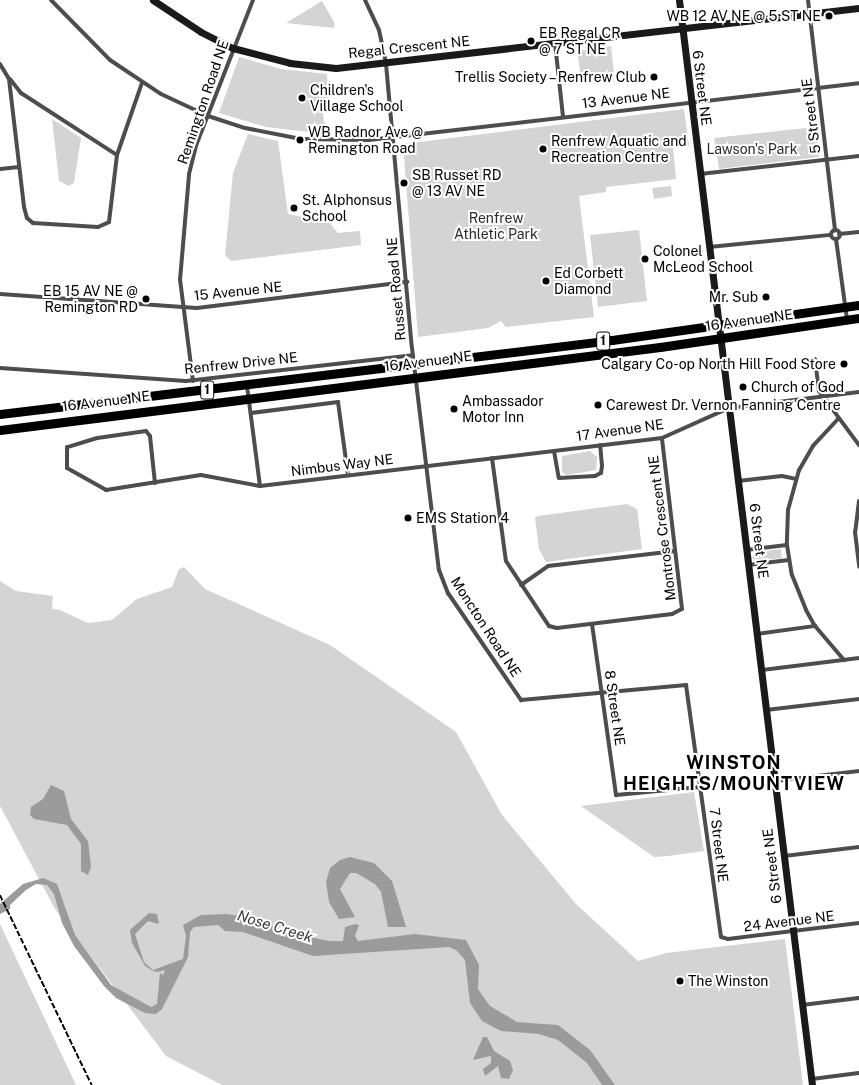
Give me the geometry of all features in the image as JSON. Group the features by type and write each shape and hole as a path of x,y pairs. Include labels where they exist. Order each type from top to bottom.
{"highway":[{"name":"16 Avenue NE","path":"0,414 247,386 414,360 718,325 859,305"},
{"name":"16 Avenue NE","path":"0,430 720,338 859,318"}],"street":[{"name":"13 Avenue NE","path":"51,0 84,37 142,83 208,116 301,139 344,141 395,137 859,83"},
{"name":"Regal Crescent NE","path":"153,0 201,32 233,48 309,66 386,64 859,8"},
{"name":"Remington Road NE","path":"193,381 180,270 190,174 208,116 233,48 253,0"},
{"name":"Russet Road NE","path":"365,0 379,30 386,64 395,137 414,360"},
{"name":"6 Street NE","path":"679,0 812,1082"},
{"name":"5 Street NE","path":"808,0 828,160 834,230"},
{"path":"554,43 563,117"},
{"path":"0,64 9,79 21,92 117,155"},
{"path":"9,79 25,214 30,221 98,227 109,222 111,216 117,155 142,83"},
{"path":"700,174 859,156"},
{"path":"0,169 19,167"},
{"path":"830,235 834,230 839,234 859,232"},
{"path":"839,234 836,239 847,319"},
{"path":"709,247 830,235 836,239"},
{"name":"15 Avenue NE","path":"0,294 184,307 407,282"},
{"path":"815,359 822,396 859,445"},
{"name":"Moncton Road NE","path":"414,360 442,582 521,700 601,693"},
{"name":"Renfrew Drive NE","path":"0,368 193,381 414,360"},
{"path":"247,386 260,486"},
{"name":"17 Avenue NE","path":"427,466 662,438 729,408 859,392"},
{"path":"251,413 338,402 348,475"},
{"path":"838,419 812,446 796,479 788,510 787,545 789,560 798,594 815,626 844,660"},
{"name":"Nimbus Way NE","path":"155,482 150,436 146,431 97,438 67,448 67,468 106,490 201,476 260,486 427,466"},
{"name":"Montrose Crescent NE","path":"492,458 504,557 520,584 553,628 592,624 679,613 682,604 662,438"},
{"path":"554,451 560,478 588,476 601,473 600,445"},
{"path":"738,481 782,476 796,479"},
{"path":"859,501 855,532 859,567"},
{"path":"746,550 787,545"},
{"path":"520,584 548,566 676,550"},
{"path":"748,565 789,560"},
{"name":"8 Street NE","path":"592,624 616,795 700,787"},
{"path":"757,634 815,626"},
{"path":"762,670 859,658"},
{"name":"7 Street NE","path":"601,693 686,685 721,937"},
{"path":"766,710 859,698"},
{"path":"775,781 859,771"},
{"path":"784,856 859,847"},
{"name":"24 Avenue NE","path":"721,937 728,939 859,923"},
{"path":"802,1005 859,998"},
{"path":"812,1082 859,1073"}],"green space":[{"path":"322,1 335,24 334,28 286,23"},
{"path":"611,46 614,73 581,77 577,51"},
{"name":"Children's Village School","path":"239,57 281,69 327,74 328,101 316,103 323,112 325,134 266,127 219,113"},
{"name":"Renfrew Athletic Park","path":"684,109 689,146 673,147 676,179 606,187 606,192 579,196 594,317 506,327 501,321 488,328 418,337 403,144"},
{"path":"52,119 81,138 74,183 69,186 59,181"},
{"name":"Lawson's Park","path":"816,127 819,157 719,169 714,138"},
{"path":"248,134 278,141 288,214 329,222 338,233 360,231 361,245 231,261 225,255 233,173"},
{"path":"671,186 672,196 654,199 652,188"},
{"path":"639,230 647,301 598,307 590,235"},
{"path":"590,451 597,457 596,470 567,475 562,472 562,456"},
{"path":"627,504 637,509 642,549 546,562 539,549 535,518 538,516"},
{"path":"781,549 782,558 756,561 752,558 755,552"},
{"path":"184,567 205,589 330,645 456,732 502,815 576,904 638,961 666,953 785,939 803,1085 222,1085 166,1056 55,909 0,806 0,581 16,591 53,596 52,609 60,610 88,623 112,620 137,599 172,587 179,569"},
{"path":"694,792 704,851 668,856 654,857 581,806"},
{"path":"0,924 76,1085 0,1085"}],"shaded area":[{"path":"51,785 64,791 71,819 88,841 91,867 88,875 81,871 81,844 67,825 34,819 30,815 31,807 43,799"},
{"path":"350,857 374,863 392,881 406,927 388,927 381,892 375,884 356,873 350,873 340,889 355,917 339,919 329,902 326,882 330,868 340,860"},
{"path":"43,878 57,884 75,935 111,985 151,1007 157,1004 160,973 163,975 165,970 158,972 153,971 145,966 132,943 130,930 149,913 157,914 159,924 148,921 135,934 144,962 153,970 183,959 186,936 183,925 201,915 227,914 261,920 287,933 330,941 343,941 345,927 355,924 359,925 355,936 358,941 415,934 466,940 479,965 478,989 490,1006 517,1022 558,1025 590,1050 615,1085 602,1085 587,1063 558,1040 539,1034 501,1031 482,1021 470,1003 465,960 456,950 449,947 313,956 243,932 225,931 218,925 194,927 190,932 188,957 162,1009 156,1014 145,1013 116,998 104,986 74,946 62,923 54,894 47,885 36,884 26,890 10,905 10,909 0,914 0,904 23,884"},
{"path":"483,1037 487,1037 494,1051 510,1061 513,1070 509,1079 501,1078 498,1066 485,1076 483,1069 491,1063 491,1056 473,1060"}],"railway":[{"path":"0,895 92,1085"}],"place":[{"name":"WB 12 AV NE @ 5 ST NE","path":"829,16"},
{"name":"EB Regal CR @ 7 ST NE","path":"531,41"},
{"name":"Trellis Society – Renfrew Club","path":"654,77"},
{"name":"Children's Village School","path":"302,98"},
{"name":"WB Radnor Ave @ Remington Road","path":"300,140"},
{"name":"Renfrew Aquatic and Recreation Centre","path":"543,149"},
{"name":"SB Russet RD @ 13 AV NE","path":"404,183"},
{"name":"St. Alphonsus School","path":"294,208"},
{"name":"Colonel McLeod School","path":"645,259"},
{"name":"Ed Corbett Diamond","path":"546,281"},
{"name":"Mr. Sub","path":"766,297"},
{"name":"EB 15 AV NE @ Remington RD","path":"146,299"},
{"name":"Calgary Co-op North Hill Food Store","path":"844,364"},
{"name":"Church of God","path":"743,387"},
{"name":"Carewest Dr. Vernon Fanning Centre","path":"598,405"},
{"name":"Ambassador Motor Inn","path":"454,409"},
{"name":"EMS Station 4","path":"408,518"},
{"name":"The Winston","path":"680,981"}],"district":[{"name":"WINSTON HEIGHTS/MOUNTVIEW","path":"734,774"}],"water label":[{"name":"Nose Creek","path":"275,926"}]}
